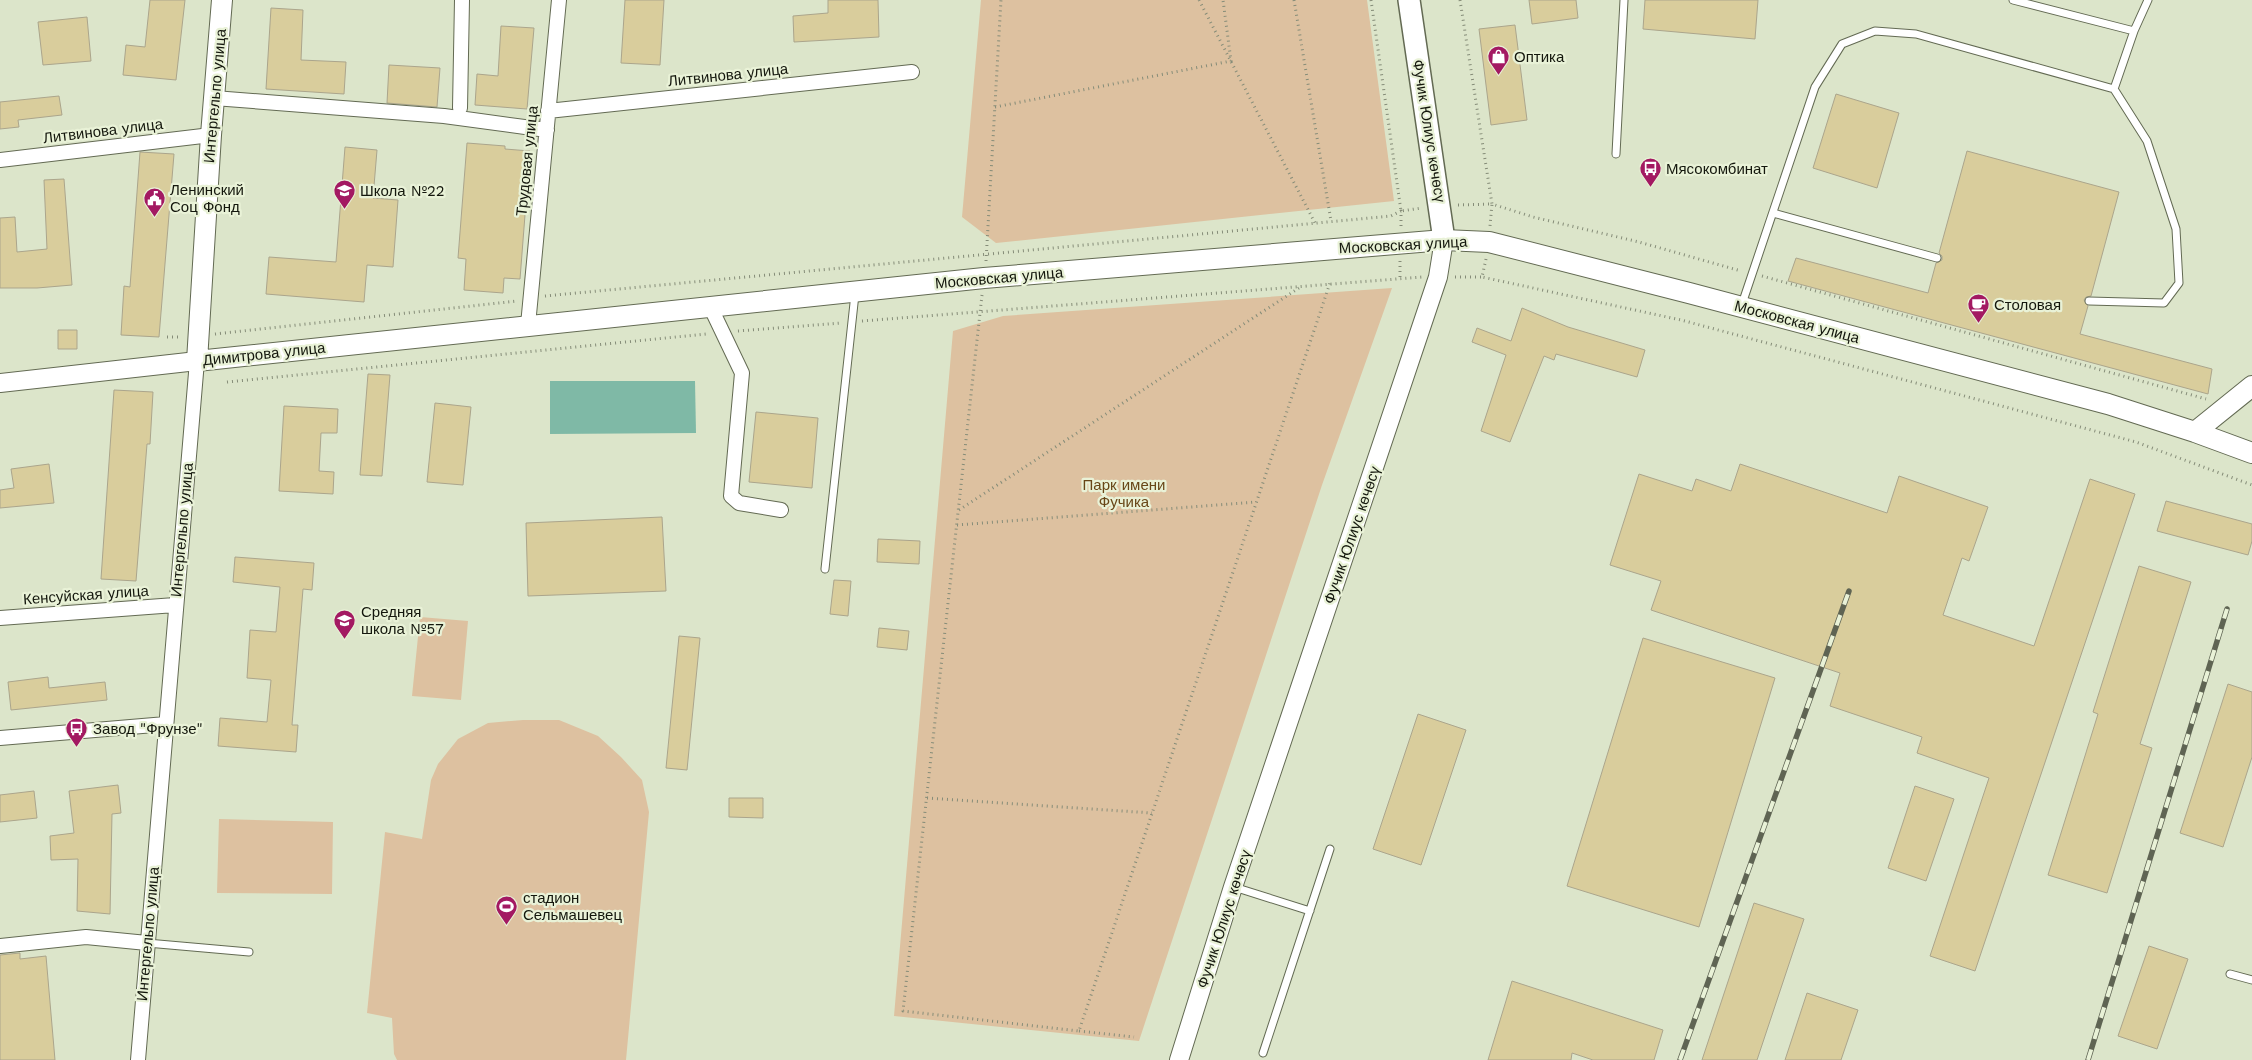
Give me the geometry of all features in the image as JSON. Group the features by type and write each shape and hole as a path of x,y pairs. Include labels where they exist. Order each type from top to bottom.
{"main road":[{"name":"Интергельпо улица","path":"197,361 211,135 222,0"},
{"name":"Фучик Юлиус көчөсү","path":"1409,0 1441,206 1444,240"},
{"name":"Московская улица","path":"528,325 984,278 1444,240 1489,242 2108,404 2195,432 2252,453"},
{"name":"Димитрова улица","path":"197,361 528,325"},
{"path":"2195,432 2252,386"}],"street":[{"path":"460,108 461,0"},
{"name":"Трудовая улица","path":"528,325 559,0"},
{"name":"Литвинова улица","path":"548,111 912,72"},
{"path":"214,98 444,116 547,130"},
{"name":"Литвинова улица","path":"0,160 211,135"},
{"name":"Фучик Юлиус көчөсү","path":"1179,1060 1233,887 1438,277 1444,240"},
{"path":"710,306 742,373 731,496 739,503 781,510"},
{"name":"Димитрова улица","path":"0,383 197,361"},
{"name":"Интергельпо улица","path":"138,1060 197,361"},
{"name":"Кенсуйская улица","path":"0,618 175,605"},
{"path":"0,738 166,724"},
{"path":"0,946 86,937 147,943"}],"lane":[{"path":"1616,154 1624,0"},
{"path":"2013,0 2134,31"},
{"path":"2114,89 2134,31 2148,0"},
{"path":"1741,307 1815,87 1842,44 1875,31 1916,34 2114,89 2147,141 2176,228 2179,283 2164,303 2089,301"},
{"path":"1773,212 1937,258"},
{"path":"824,569 855,292"},
{"path":"1263,1053 1330,849"},
{"path":"1233,887 1310,910"},
{"path":"147,943 249,952"},
{"path":"2230,974 2252,980"}],"path":[{"path":"1001,0 987,253 903,1011 1134,1037"},
{"path":"1199,0 1315,223"},
{"path":"1223,0 1231,61"},
{"path":"1294,0 1331,221"},
{"path":"1371,0 1401,211"},
{"path":"1460,0 1492,204 1489,242 1482,277 1681,320 2126,440 2252,485"},
{"path":"995,107 1231,61"},
{"path":"167,338 508,303 530,298 1391,216 1401,211 1441,206 1492,204 1533,218 1639,242 2189,395 2230,404"},
{"path":"1079,1031 1330,283"},
{"path":"958,510 1302,285"},
{"path":"957,525 1256,502"},
{"path":"927,798 1152,813"}],"green space":[{"path":"981,0 1367,0 1394,201 996,243 962,217"},
{"name":"Парк имени Фучика","path":"1392,288 1322,485 1139,1041 894,1016 953,331 1003,316"},
{"path":"420,617 468,621 461,700 412,696"},
{"name":"стадион Сельмашевец","path":"523,720 559,720 598,736 642,780 649,812 626,1060 397,1060 394,1054 392,1018 367,1013 385,832 422,839 431,780 438,764 458,739 488,723"},
{"path":"219,819 333,822 332,894 217,893"}],"water":[{"path":"550,381 695,381 696,433 550,434"}],"building":[{"path":"150,0 185,0 176,80 123,75 126,45 145,47"},
{"path":"625,0 664,0 660,65 621,63"},
{"path":"828,0 878,0 879,37 794,42 793,16 828,13"},
{"path":"1529,0 1576,0 1578,18 1532,24"},
{"path":"1645,0 1758,0 1755,39 1643,29"},
{"path":"271,8 303,10 301,60 346,62 344,94 266,89"},
{"path":"87,17 91,61 43,65 38,22"},
{"path":"1515,25 1527,120 1491,125 1479,29"},
{"path":"501,26 534,28 527,109 475,105 477,74 498,76"},
{"path":"389,65 440,68 437,107 387,103"},
{"path":"1836,94 1899,113 1877,188 1813,168"},
{"path":"59,96 62,115 18,120 19,127 0,129 0,102"},
{"path":"467,143 505,146 505,149 530,151 520,279 504,278 503,293 464,290 466,259 458,258"},
{"path":"345,147 377,150 373,198 398,200 393,267 367,265 364,302 266,294 269,257 336,262"},
{"path":"1967,151 2119,192 2091,296 2086,297 2084,300 2088,306 2080,334 2212,369 2208,394 1788,281 1796,258 1928,293 1936,263 1942,260 1942,256 1939,253"},
{"path":"140,152 174,154 159,337 121,335 124,286 130,287"},
{"path":"64,179 72,285 37,288 0,288 0,218 15,217 17,252 47,249 44,180"},
{"path":"1522,308 1568,327 1645,350 1637,377 1556,354 1554,360 1544,356 1510,442 1481,431 1506,355 1472,342 1477,328 1511,341"},
{"path":"58,330 77,330 77,349 58,349"},
{"path":"368,374 390,375 382,476 360,475"},
{"path":"114,390 153,392 150,444 147,444 136,581 101,579"},
{"path":"435,403 471,407 463,485 427,482"},
{"path":"284,406 338,409 337,433 321,433 319,471 334,472 333,494 279,491"},
{"path":"756,412 818,418 812,488 749,482"},
{"path":"49,464 54,503 0,508 0,490 14,488 11,469"},
{"path":"1740,464 1887,513 1899,476 1988,507 1969,561 1962,558 1943,615 2034,646 2090,479 2135,494 1975,971 1930,956 1989,778 1917,753 1922,737 1830,706 1840,673 1651,610 1661,581 1610,565 1639,474 1692,491 1696,479 1731,491"},
{"path":"2166,501 2252,524 2252,541 2248,555 2157,531"},
{"path":"662,517 666,591 528,596 526,523"},
{"path":"878,539 920,541 919,564 877,562"},
{"path":"235,557 314,563 312,590 303,589 292,725 298,725 296,752 218,746 220,718 267,722 271,680 247,678 250,630 276,632 280,587 233,582"},
{"path":"2139,566 2191,582 2140,744 2152,748 2107,893 2048,875 2098,714 2093,712"},
{"path":"834,580 851,581 848,616 830,614"},
{"path":"879,628 909,631 907,650 877,647"},
{"path":"679,636 700,638 687,770 666,768"},
{"path":"1643,638 1775,678 1699,927 1567,886"},
{"path":"48,677 49,688 105,682 107,700 11,710 8,682"},
{"path":"2228,684 2252,692 2252,757 2223,847 2180,833"},
{"path":"1418,714 1466,730 1421,865 1373,849"},
{"path":"118,785 121,813 112,814 110,914 77,911 78,859 51,860 50,836 74,833 69,791"},
{"path":"1915,786 1954,799 1926,881 1888,868"},
{"path":"34,791 37,818 0,822 0,795"},
{"path":"729,798 763,798 763,818 729,817"},
{"path":"1754,903 1804,919 1757,1060 1702,1060"},
{"path":"2149,946 2188,959 2157,1049 2118,1036"},
{"path":"20,953 20,959 46,956 55,1060 0,1060 0,955"},
{"path":"1512,981 1663,1030 1654,1060 1593,1060 1572,1053 1571,1060 1488,1060"},
{"path":"1807,993 1858,1010 1841,1060 1785,1060"}],"railway":[{"path":"1680,1060 1849,591"},
{"path":"2088,1060 2227,609"}],"place":[{"name":"Оптика","path":"1498,76"},
{"name":"Мясокомбинат","path":"1650,188"},
{"name":"Школа №22","path":"344,210"},
{"name":"Ленинский Соц Фонд","path":"154,218"},
{"name":"Столовая","path":"1978,324"},
{"name":"Средняя школа №57","path":"345,640"},
{"name":"Завод \"Фрунзе\"","path":"77,748"},
{"name":"стадион Сельмашевец","path":"507,926"}]}
